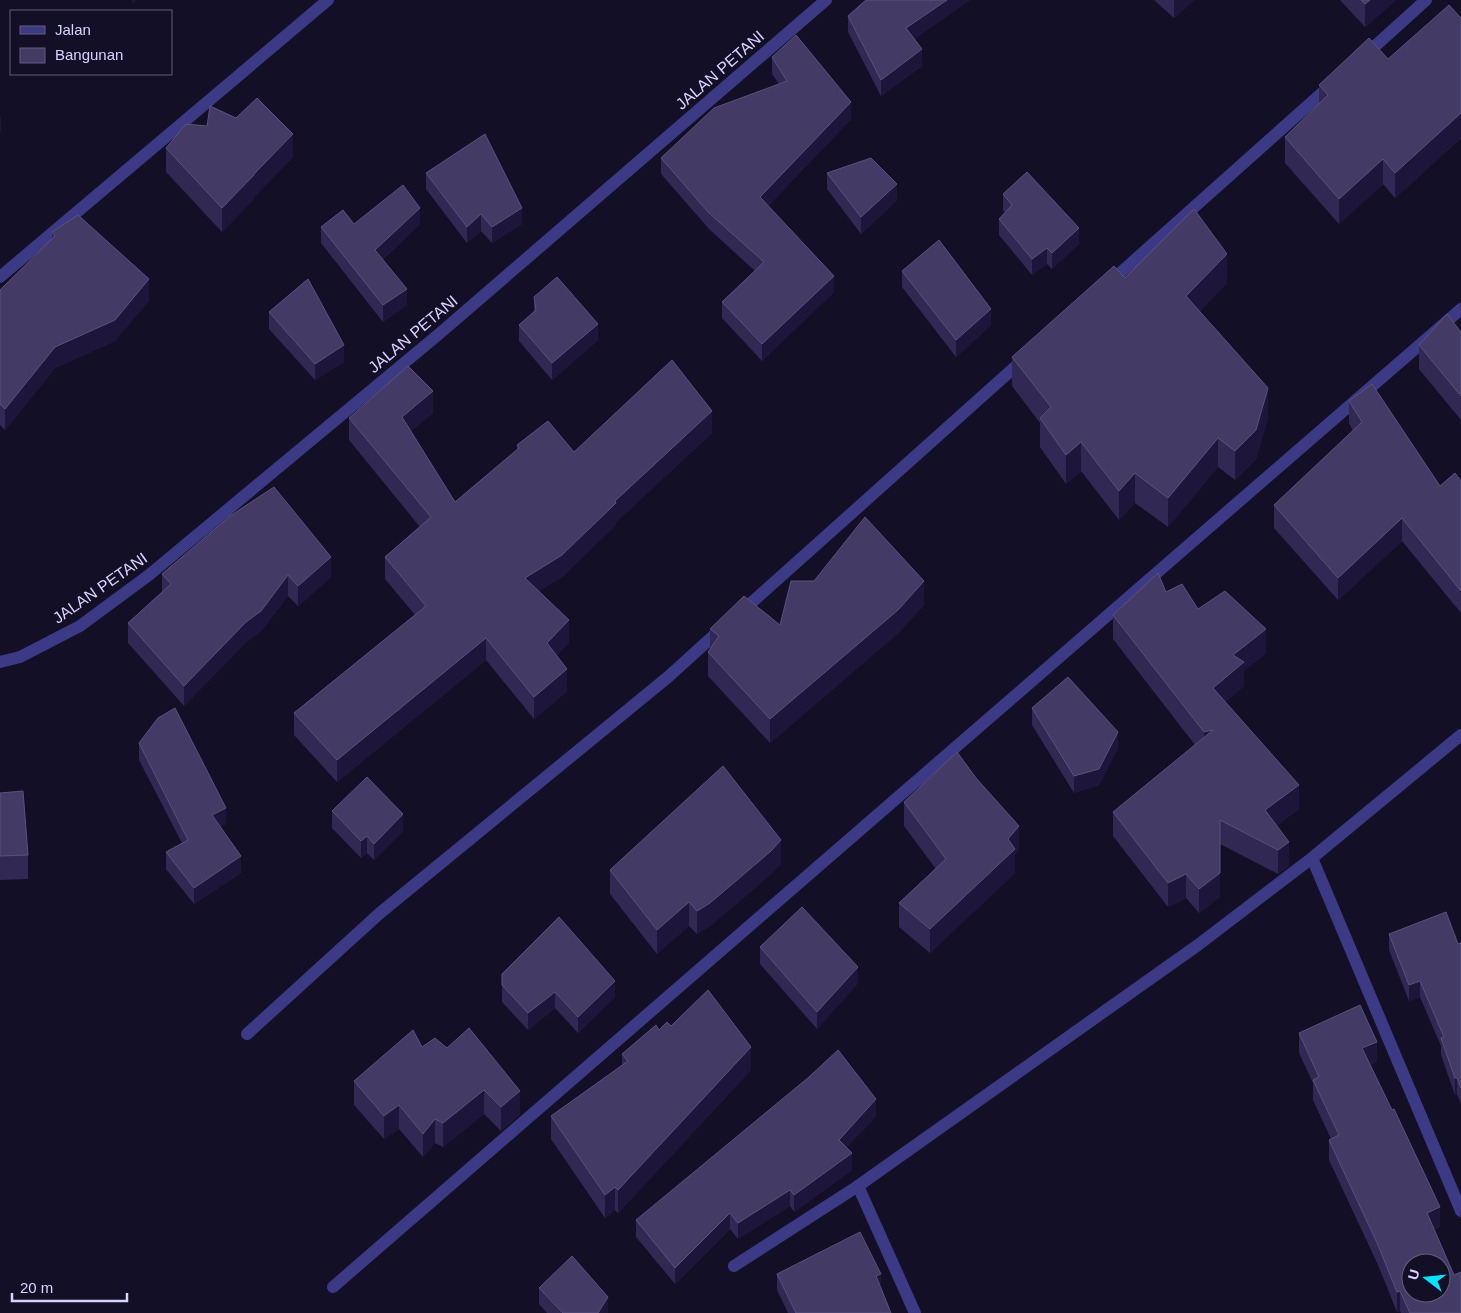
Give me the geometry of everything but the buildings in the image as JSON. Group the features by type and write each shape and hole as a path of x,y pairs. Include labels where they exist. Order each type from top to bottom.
{"street":[{"path":"0,277 328,0"},
{"name":"JALAN PETANI","path":"0,662 20,657 80,626 149,575 439,334 826,0"},
{"path":"1352,66 1426,0"},
{"path":"1099,292 1337,80"},
{"path":"333,1287 1461,309"},
{"path":"246,1034 380,913 668,676 1032,352"},
{"path":"734,1266 858,1186 1198,946 1312,858 1461,736"},
{"path":"1312,858 1461,1211"},
{"path":"858,1186 915,1313"}]}
